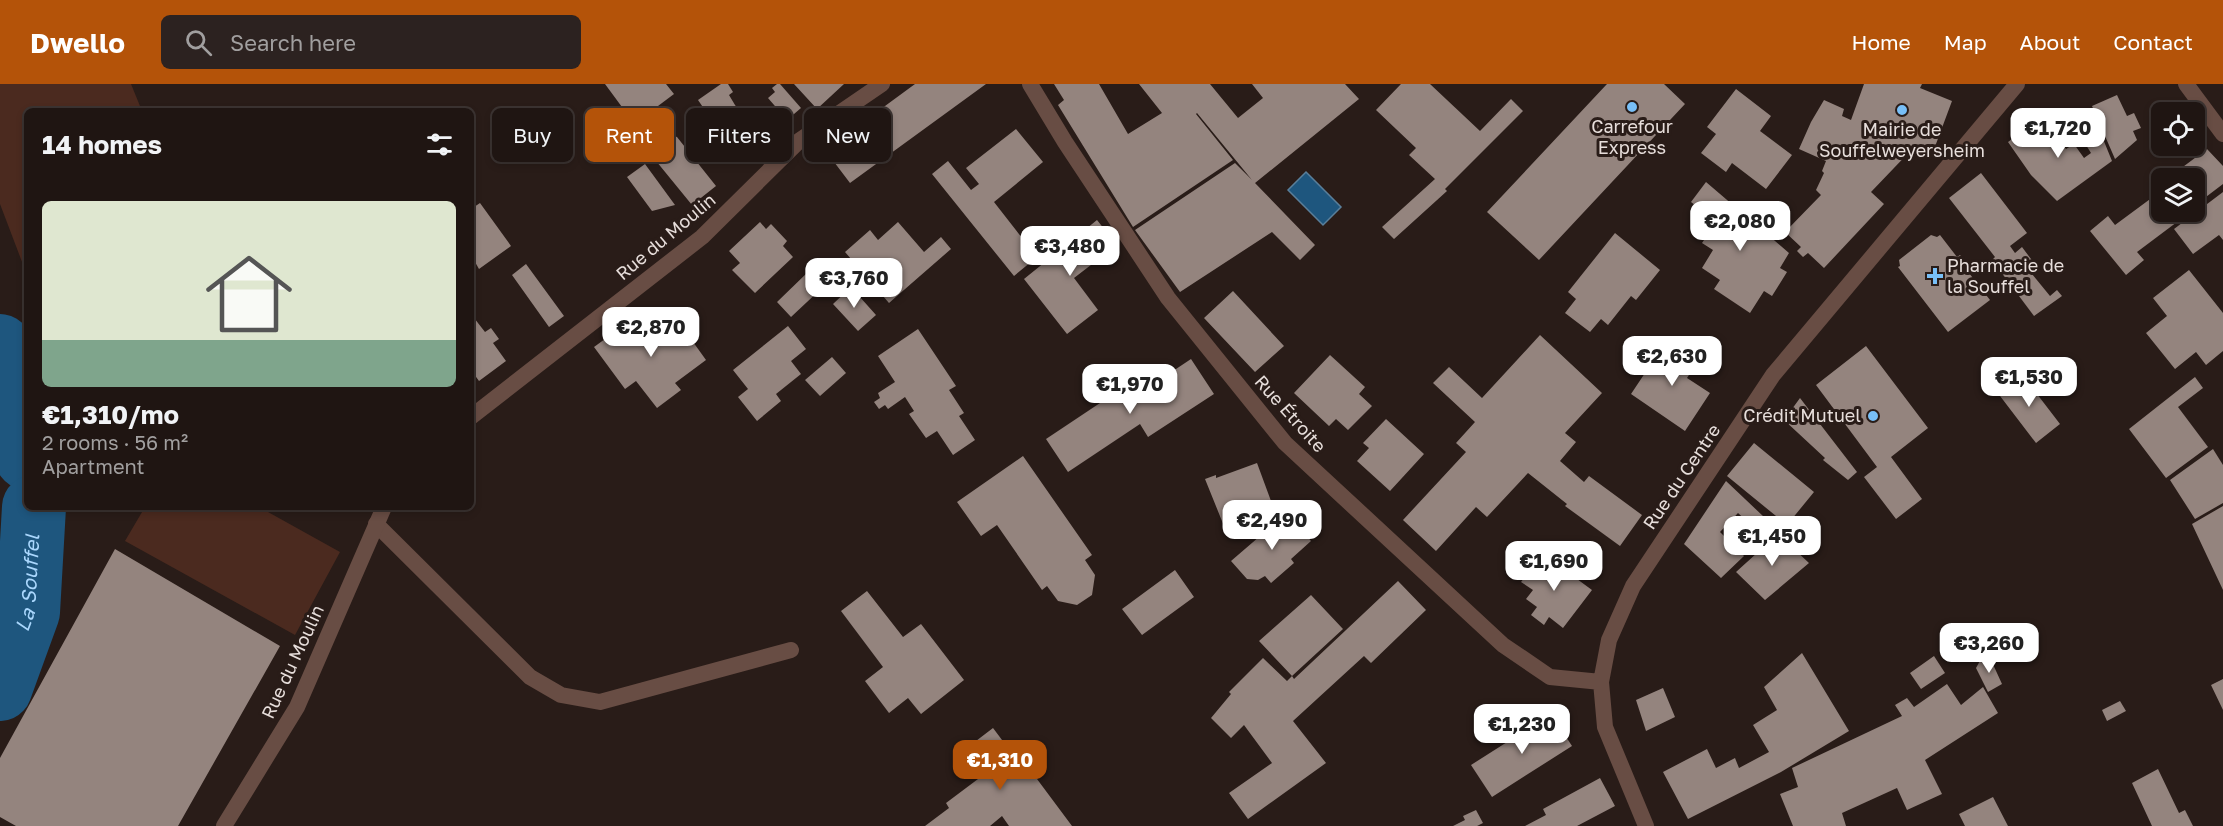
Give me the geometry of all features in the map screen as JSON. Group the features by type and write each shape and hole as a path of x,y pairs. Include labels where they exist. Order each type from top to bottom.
{"street":[{"name":"Rue du Moulin","path":"474,415 702,237 800,140 882,84"},
{"name":"Rue Étroite","path":"1030,84 1065,142 1168,298 1285,443 1503,645 1550,677 1601,682"},
{"name":"Rue du Centre","path":"1646,826 1605,727 1601,682 1609,640 1633,586 1773,375 2018,84"},
{"path":"2186,84 2223,134"},
{"name":"Rue du Moulin","path":"224,826 297,707 383,510"},
{"path":"376,524 530,677 561,695 600,702 791,651"}],"shaded area":[{"path":"0,84 131,84 141,108 24,108 24,267 0,204"},
{"path":"143,510 264,510 340,552 295,635 125,541"}],"water":[{"path":"1306,172 1341,207 1323,225 1288,190"}],"building":[{"path":"605,84 666,84 674,94 655,108 623,108"},
{"path":"721,84 728,84 733,92 729,95 737,108 703,108 698,100"},
{"path":"780,84 801,108 792,116 792,108 777,108 768,98 775,92 772,88"},
{"path":"794,84 844,84 818,108"},
{"path":"915,84 986,84 891,153 891,108 882,108"},
{"path":"1054,84 1099,84 1128,134 1162,113 1139,84 1210,84 1238,118 1263,98 1252,84 1345,84 1359,99 1255,183 1315,245 1300,260 1272,232 1180,292 1135,230 1235,163 1252,180 1197,113 1233,160 1133,227 1058,105 1064,100"},
{"path":"1401,84 1430,84 1480,131 1511,99 1523,111 1445,189 1447,191 1394,239 1382,227 1435,179 1409,155 1416,148 1376,110"},
{"path":"1607,84 1664,84 1685,104 1539,260 1487,212"},
{"path":"1864,84 1922,84 1920,88 1952,101 1933,152 1916,145 1871,192 1884,204 1824,268 1808,253 1803,257 1797,251 1801,247 1785,232 1821,195 1816,190 1824,173 1822,171 1826,161 1799,149 1824,100 1844,109 1842,116 1851,120"},
{"path":"1736,89 1771,116 1760,131 1792,155 1766,189 1732,163 1726,172 1701,153 1716,134 1707,127"},
{"path":"2117,95 2127,116 2134,113 2141,128 2133,131 2137,140 2115,159 2092,106"},
{"path":"2042,117 2066,149 2074,144 2084,158 2091,153 2086,145 2101,134 2112,161 2057,201 2031,175 2008,142"},
{"path":"1016,129 1043,162 994,202 1037,257 1014,276 932,174 948,161 971,190 979,184 966,168"},
{"path":"674,136 686,148 686,162 697,162 716,186 692,205 657,162 674,162"},
{"path":"2207,149 2223,166 2223,184 2205,198 2205,168 2181,168 2198,156 2205,156"},
{"path":"834,162 879,162 850,183"},
{"path":"645,164 675,205 652,211 627,177"},
{"path":"1981,173 2027,233 2010,246 2015,253 2022,247 2034,263 2027,268 2050,296 2057,290 2062,296 2034,316 1992,260 1995,257 1949,198"},
{"path":"1706,182 1789,253 1780,268 1787,272 1772,296 1764,291 1750,313 1714,289 1720,280 1702,268 1713,250 1702,243 1716,222 1691,202"},
{"path":"2223,192 2223,240 2219,235 2193,254 2174,229 2183,222 2205,222 2205,206"},
{"path":"2151,198 2151,222 2177,222 2137,252 2144,260 2126,275 2090,231 2108,216 2115,225"},
{"path":"480,203 511,246 479,269 474,263 474,207"},
{"path":"1097,220 1117,245 1074,278 1098,310 1067,334 1024,279"},
{"path":"760,222 766,229 771,224 787,241 783,246 793,257 755,293 732,270 740,263 729,251"},
{"path":"898,222 924,252 941,237 951,249 889,303 845,252 870,230 878,240"},
{"path":"1615,233 1660,270 1636,300 1631,296 1608,325 1601,319 1590,332 1565,313 1576,299 1568,292"},
{"path":"1931,235 1937,237 1940,235 1957,257 1960,255 1972,270 1969,273 1990,300 1948,332 1898,267 1900,266 1899,260"},
{"path":"526,264 564,316 549,327 512,275"},
{"path":"2189,270 2223,313 2223,351 2206,365 2196,352 2175,369 2146,333 2167,316 2153,298"},
{"path":"808,272 823,287 791,317 777,302"},
{"path":"851,287 876,315 858,331 833,304"},
{"path":"1233,291 1284,346 1255,372 1204,318"},
{"path":"660,315 675,334 683,328 706,360 675,383 681,390 657,408 636,381 625,389 594,347 627,323 634,334"},
{"path":"474,318 485,332 491,328 499,339 493,343 506,361 479,381 474,374"},
{"path":"788,326 806,349 791,361 801,374 776,394 781,401 757,421 738,397 748,389 733,370"},
{"path":"918,329 956,386 949,390 964,413 959,416 975,440 953,455 937,431 926,438 909,414 914,411 905,397 888,409 885,405 879,409 874,402 880,398 878,393 895,382 878,356"},
{"path":"1540,335 1602,393 1565,433 1576,442 1560,461 1584,482 1589,476 1642,515 1620,546 1565,506 1567,504 1528,473 1487,517 1476,507 1436,551 1403,520 1466,452 1456,443 1475,422 1433,383 1449,367 1482,398"},
{"path":"1667,340 1698,361 1687,378 1710,393 1685,431 1631,394"},
{"path":"1866,346 1928,428 1891,457 1922,499 1896,519 1864,477 1877,467 1816,385"},
{"path":"1330,355 1365,387 1359,394 1372,406 1348,430 1336,419 1329,426 1294,393"},
{"path":"832,357 846,373 820,396 805,380"},
{"path":"1191,359 1214,394 1148,437 1140,424 1068,472 1046,439 1118,391 1125,403"},
{"path":"2021,373 2060,424 2036,443 1997,392"},
{"path":"2195,377 2203,388 2178,407 2208,447 2166,478 2129,429"},
{"path":"1800,398 1857,472 1848,480 1823,460 1825,458 1784,420"},
{"path":"1386,419 1424,454 1390,491 1357,461 1369,448 1363,443"},
{"path":"1754,443 1814,492 1787,525 1727,476"},
{"path":"2213,449 2223,465 2223,503 2195,519 2170,480"},
{"path":"1023,456 1092,555 1085,560 1095,575 1092,595 1077,605 1058,601 1047,586 1042,590 997,525 981,536 957,502"},
{"path":"1257,463 1271,501 1241,512 1245,524 1226,531 1205,479 1216,475 1216,478"},
{"path":"1726,481 1764,517 1754,528 1738,513 1720,532 1744,556 1721,578 1684,544"},
{"path":"2223,506 2223,590 2192,524"},
{"path":"1287,513 1311,541 1291,559 1294,563 1271,583 1265,576 1258,580 1247,579 1231,561"},
{"path":"1778,534 1809,563 1765,600 1736,572"},
{"path":"115,549 280,646 178,826 16,826 0,817 0,758"},
{"path":"1543,554 1592,590 1563,628 1549,617 1544,625 1531,615 1537,607 1526,599 1533,590 1521,582"},
{"path":"1175,570 1194,597 1142,635 1122,609"},
{"path":"1398,581 1426,610 1371,663 1364,656 1293,721 1326,763 1248,819 1229,793 1272,763 1244,725 1231,738 1211,718 1231,694 1229,692 1263,658 1287,681 1292,676 1294,679"},
{"path":"867,591 903,637 921,624 964,680 921,714 908,698 889,713 865,681 883,667 841,611"},
{"path":"1311,595 1343,629 1292,676 1259,641"},
{"path":"1802,653 1849,731 1781,772 1688,819 1663,772 1707,749 1716,768 1735,758 1739,768 1769,752 1753,725 1777,710 1764,687"},
{"path":"1934,656 1945,673 1921,689 1910,673"},
{"path":"1981,659 1991,660 2002,684 1988,692 1976,668"},
{"path":"2223,679 2223,710 2211,685"},
{"path":"1947,684 1961,705 1983,687 1998,713 1925,760 1942,794 1907,810 1897,788 1842,813 1846,826 1793,826 1780,794 1798,787 1792,768 1902,716 1895,705 1907,698 1914,707"},
{"path":"1663,688 1675,717 1646,731 1636,700"},
{"path":"2120,701 2126,711 2107,721 2102,710"},
{"path":"1551,714 1572,746 1492,797 1471,765"},
{"path":"993,728 1029,776 1037,770 1041,776 1037,779 1072,826 1009,826 1002,816 990,826 925,826 949,808 946,803 978,779 959,754"},
{"path":"2158,769 2179,813 2185,810 2193,826 2152,826 2132,783"},
{"path":"1600,778 1615,806 1577,826 1525,826 1546,815 1543,809"},
{"path":"1993,797 2008,826 1965,826 1959,814"},
{"path":"1476,810 1483,823 1477,826 1453,826 1465,820 1463,816"}],"waterway":[{"name":"La Souffel","path":"0,346 24,446"},
{"name":"La Souffel","path":"0,689 28,612 34,510"}],"place":[{"name":"Carrefour Express","path":"1632,107"},
{"name":"Mairie de Souffelweyersheim","path":"1902,110"},
{"name":"Pharmacie de la Souffel","path":"1935,276"},
{"name":"Crédit Mutuel","path":"1873,416"}]}
